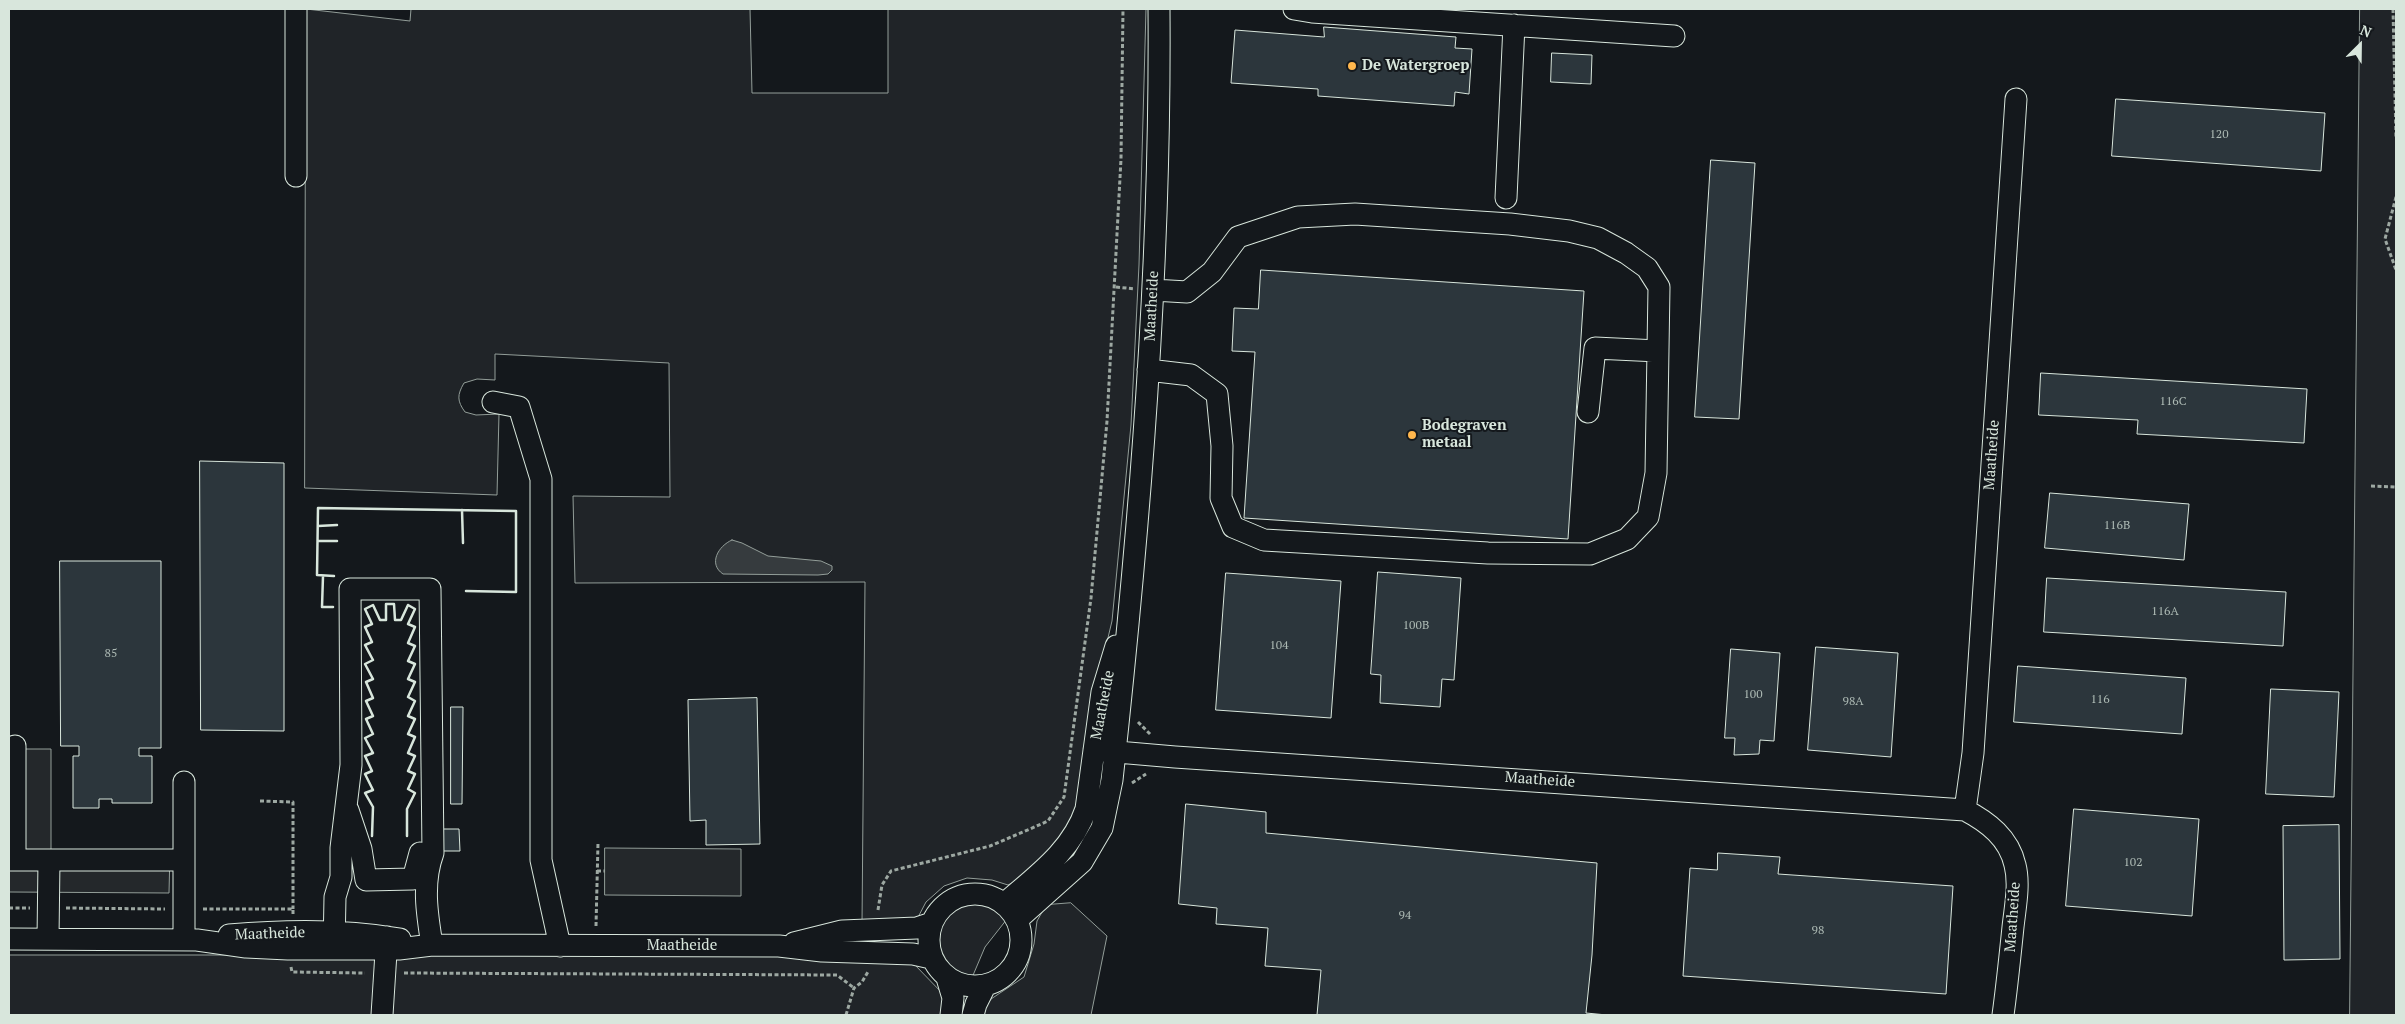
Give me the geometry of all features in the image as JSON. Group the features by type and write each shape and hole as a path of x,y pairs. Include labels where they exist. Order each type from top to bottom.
{"street":[{"path":"296,9 296,176"},
{"name":"Maatheide","path":"1010,912 1082,862 1102,828 1106,814 1105,751 1128,602 1154,290 1158,197 1159,9"},
{"path":"1294,9 1312,12 1674,36"},
{"path":"1506,198 1514,25"},
{"name":"Maatheide","path":"1965,810 1972,753 2016,99"},
{"path":"1148,370 1191,375 1217,394 1222,446 1221,498 1233,526 1264,540 1488,552 1590,554 1628,539 1648,517 1656,473 1659,287 1647,268 1626,253 1598,238 1530,226 1355,214 1298,217 1238,238 1212,272 1187,292 1154,290"},
{"path":"1588,412 1595,348 1658,351"},
{"path":"493,402 519,407 541,479 541,860 560,946"},
{"path":"335,941 335,897 328,877 328,847 346,807 352,765 350,589 430,589 432,799 420,823 427,912 432,944"},
{"path":"15,746 12,860 184,860"},
{"name":"Maatheide","path":"1105,751 1965,810 1983,819 1996,830 2007,846 2015,866 2016,902 2004,1015"},
{"path":"184,782 184,860 190,940"},
{"path":"346,807 361,849 366,880 413,879 424,860"},
{"path":"48,939 49,860"},
{"path":"974,894 990,896 1010,912 1021,933 1021,947 1017,960 1009,972 998,981 985,986 971,987 958,984 947,978 938,969 928,945 935,916 946,904 959,896 974,894"},
{"path":"779,946 842,931 917,928 932,923"},
{"name":"Maatheide","path":"9,939 190,940 246,947 335,941 560,946 779,946 822,951 913,954 932,958"},
{"path":"382,1015 387,943"},
{"path":"947,978 953,998 951,1015"},
{"path":"973,1015 985,986"}],"path":[{"path":"876,930 882,885 891,871 990,846 1048,820 1064,797 1091,598 1108,421 1121,159 1123,9"},
{"path":"2393,9 2396,138"},
{"path":"2396,196 2385,240 2396,270"},
{"path":"2371,486 2396,487"},
{"path":"260,801 293,802 292,909"},
{"path":"594,974 598,843"},
{"path":"597,871 606,870"},
{"path":"846,1015 854,988 869,972 871,952"}],"shaded area":[{"path":"306,9 410,21 411,9 750,9 752,93 888,93 888,9 1146,9 1139,265 1131,425 1112,621 1095,692 1080,814 1062,845 1022,878 1008,885 992,880 967,878 944,886 926,902 915,923 862,923 865,582 575,583 573,496 670,497 669,363 495,354 495,380 477,379 464,383 459,398 460,405 465,412 476,415 499,414 497,495 305,488"},
{"path":"2360,9 2396,9 2396,1015 2350,1015"},
{"path":"732,540 768,556 821,561 832,566 832,570 828,574 818,575 723,574 716,565 717,556 723,546"},
{"path":"9,749 51,749 51,852 170,851 169,893 9,892"},
{"path":"605,848 741,849 741,896 605,895"},
{"path":"973,903 992,907 1007,919 985,947 971,980 956,975 945,966 939,954 937,941 939,929 946,917 957,908"},
{"path":"1071,903 1107,936 1091,1015 980,1015 991,999 1024,977 1034,944 1037,921 1046,905"},
{"path":"9,955 853,955 914,964 945,996 944,1015 9,1015"}],"building":[{"name":"De Watergroep","path":"1324,27 1456,37 1455,48 1472,49 1469,94 1455,92 1454,106 1318,96 1318,89 1231,83 1235,30 1324,37"},
{"path":"1552,53 1592,55 1591,84 1551,82"},
{"path":"2116,99 2325,113 2321,171 2112,156"},
{"path":"1711,160 1755,163 1739,419 1695,417"},
{"name":"Bodegraven metaal","path":"1261,270 1584,291 1568,539 1244,518 1255,352 1232,351 1234,308 1258,309"},
{"path":"2041,373 2307,389 2304,443 2137,434 2138,420 2039,415"},
{"path":"200,461 284,463 284,731 201,730"},
{"path":"2050,493 2189,504 2184,560 2045,548"},
{"path":"60,561 161,561 161,748 139,748 139,756 152,756 152,803 112,803 112,799 99,799 99,808 73,808 73,756 79,756 79,746 61,746"},
{"path":"1378,572 1461,578 1454,680 1442,679 1440,707 1380,703 1381,675 1371,674"},
{"path":"1226,573 1341,581 1331,718 1216,710"},
{"path":"2047,578 2286,592 2283,646 2044,632"},
{"path":"1816,647 1898,653 1891,757 1808,750"},
{"path":"1731,649 1780,653 1774,741 1760,740 1759,754 1734,755 1735,738 1725,738"},
{"path":"2018,666 2186,678 2182,734 2014,722"},
{"path":"2271,689 2339,692 2334,797 2266,794"},
{"path":"757,698 760,844 706,845 706,820 690,821 688,700"},
{"path":"451,707 463,707 462,804 451,804"},
{"path":"1186,804 1266,812 1266,833 1597,863 1592,955 1586,1013 1607,1015 1317,1015 1321,970 1265,966 1268,928 1216,924 1217,908 1179,904"},
{"path":"2074,809 2199,819 2192,916 2066,906"},
{"path":"2339,825 2340,959 2284,960 2283,826"},
{"path":"443,829 459,829 460,851 443,851"},
{"path":"1718,853 1780,857 1778,874 1953,886 1946,994 1683,976 1690,868 1717,870"}],"wall":[{"path":"334,576 317,575 318,508 516,511 516,592 466,591"},
{"path":"462,510 463,543"},
{"path":"318,526 337,525"},
{"path":"318,541 337,541"},
{"path":"323,576 322,607 333,607"},
{"path":"372,836 373,807 365,793 373,790 365,774 372,771 365,756 373,753 365,738 373,734 366,719 373,716 366,701 373,698 366,682 373,679 365,664 373,660 365,645 372,642 365,627 372,624 365,609 373,605 380,620 386,620 386,604 394,604 395,620 401,620 408,605 415,609 408,624 415,627 408,643 415,646 408,661 415,664 408,679 415,682 408,697 415,701 408,716 415,719 408,734 415,737 408,753 415,756 408,771 415,774 408,789 415,793 407,809 407,836"}],"place":[{"name":"De Watergroep","path":"1352,66"},
{"name":"Bodegraven metaal","path":"1412,435"}]}
